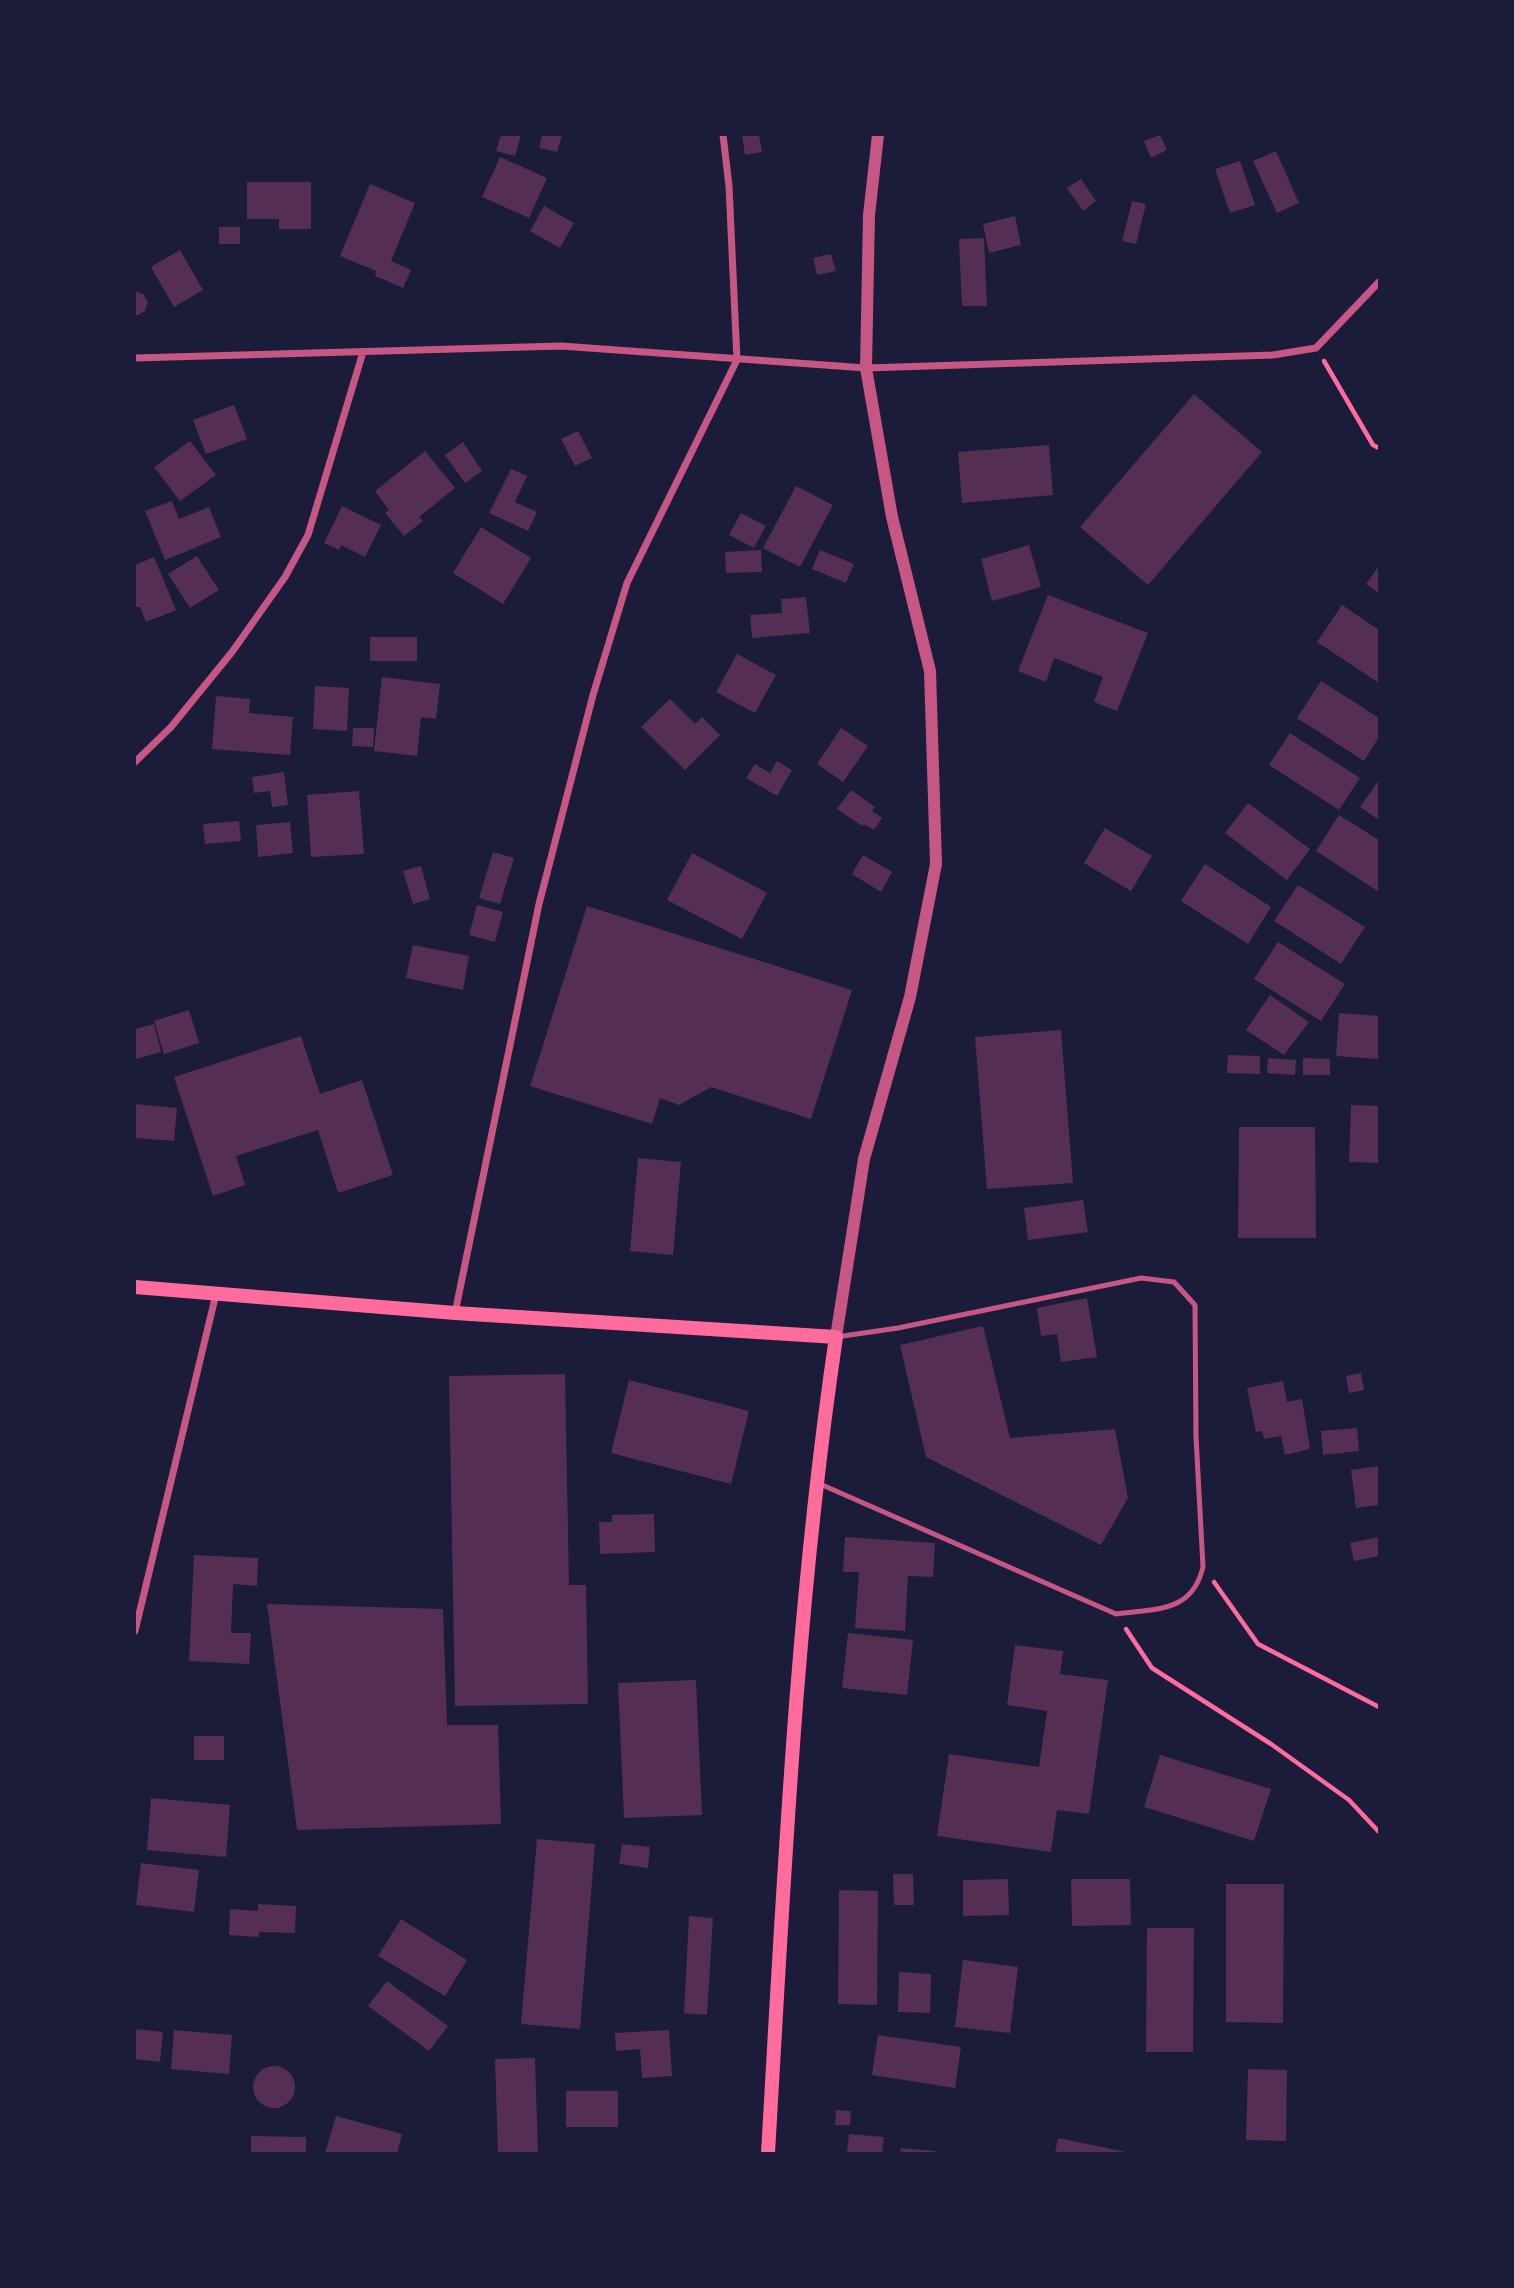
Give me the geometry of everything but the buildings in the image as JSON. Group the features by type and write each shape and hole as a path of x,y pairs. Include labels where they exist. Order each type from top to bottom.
{"main road":[{"path":"135,1287 455,1313 836,1337 815,1482 798,1650 768,2153"}],"street":[{"path":"455,1313 539,904 604,657 627,583 737,360 729,186 723,135"},
{"path":"836,1337 864,1159 910,997 936,864 930,671 892,517 866,368 869,215 878,135"},
{"path":"135,358 561,346 866,368 1273,355 1316,348 1379,282"},
{"path":"135,762 171,727 232,652 285,577 308,535 363,352"},
{"path":"135,1631 216,1293"}],"lane":[{"path":"815,1482 1116,1614 1162,1608 1189,1598 1199,1587 1203,1567 1196,1437 1195,1305 1174,1282 1142,1278 898,1328 836,1337"}],"path":[{"path":"1316,348 1373,445 1379,448"},
{"path":"1203,1567 1258,1644 1379,1707"},
{"path":"1116,1614 1152,1668 1271,1744 1349,1800 1379,1832"}]}
